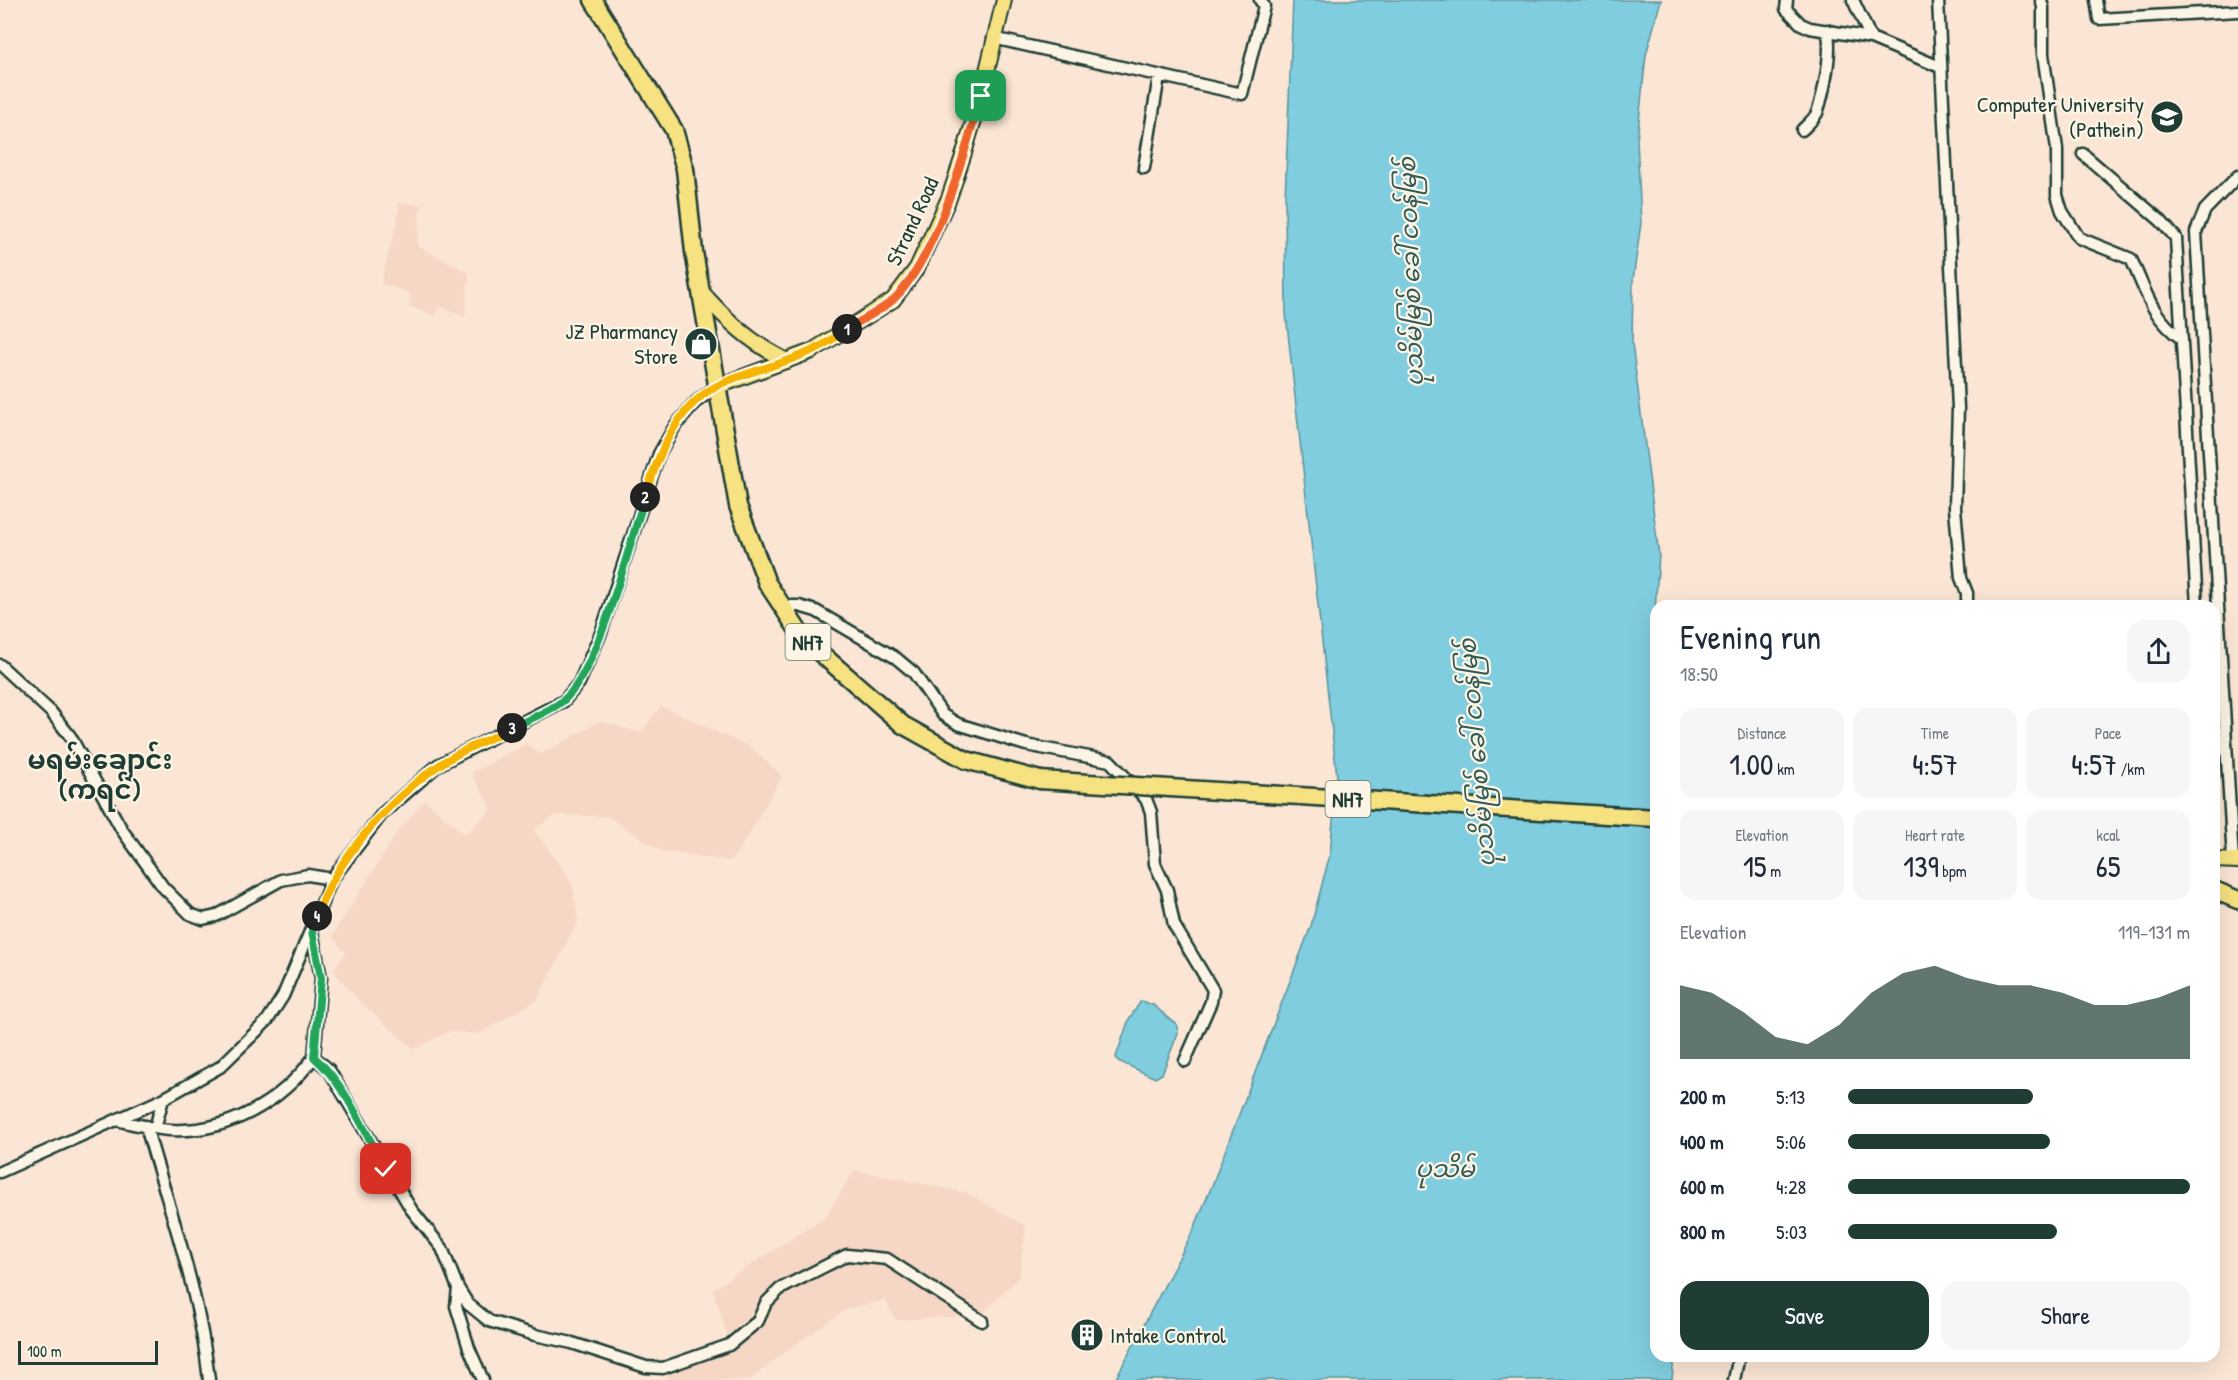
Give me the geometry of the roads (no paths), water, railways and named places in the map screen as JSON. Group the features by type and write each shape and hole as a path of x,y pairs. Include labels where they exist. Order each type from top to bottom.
{"highway":[{"name":"NH7","path":"593,0 674,130 685,169 700,291 738,506 767,583 803,638 903,725 966,760 1040,780 1650,818"},
{"path":"2220,892 2238,900"}],"main road":[{"name":"Strand Road","path":"716,387 812,351 893,300 917,268 949,198 981,96 993,38 1004,0"},
{"path":"700,291 737,330 759,347 787,361"},
{"path":"2220,860 2236,861"}],"street":[{"path":"993,38 1242,94 1264,6 1260,0"},
{"path":"1787,0 1786,9 1801,24 1871,38 1940,67"},
{"path":"1853,0 1871,38"},
{"path":"1938,0 1958,408 1955,508 1961,578 1967,593 1967,600"},
{"path":"2041,0 2043,54 2057,149 2057,195 2062,211 2079,238 2131,259 2148,303 2171,331 2182,339"},
{"path":"2096,0 2099,19 2238,11"},
{"path":"1802,130 1816,115 1827,60 1829,38 1827,30"},
{"path":"1144,168 1159,76"},
{"path":"2084,154 2138,200 2176,238 2197,600"},
{"path":"2219,600 2196,232 2205,210 2238,176"},
{"path":"0,1172 163,1099 220,1067 267,1021 284,996 332,879 382,814 438,765 564,701 579,683 601,633 659,454 675,426 696,402 716,387"},
{"path":"782,606 800,606 816,610 896,658 914,673 943,715 958,724 1026,745 1110,761 1146,799 1151,812 1155,864 1167,890 1174,925 1213,990 1211,1002 1185,1061"},
{"path":"2220,609 2236,861"},
{"path":"0,665 51,712 70,736 122,830 163,887 190,914 203,919 216,916 280,880 308,875 332,879"},
{"path":"114,1120 186,1131 228,1124 266,1103 302,1074 314,1057 321,978 312,931"},
{"path":"314,1057 329,1070 411,1209 442,1248 458,1288 468,1304 489,1321 572,1343 646,1367 663,1368 729,1345 758,1321 766,1303 780,1289 847,1255 887,1259 982,1321"},
{"path":"163,1099 151,1127 194,1293 204,1339 209,1380"},
{"path":"458,1288 456,1306 469,1348 483,1380"},
{"path":"1734,1380 1738,1362"}],"water":[{"name":"ပုသိမ်","path":"1293,0 1661,0 1646,55 1637,140 1641,223 1633,280 1632,343 1659,555 1656,600 1650,600 1650,1362 1674,1362 1672,1380 1115,1380 1193,1231 1211,1188 1311,926 1330,854 1337,777 1286,315 1285,199"},
{"path":"1141,1001 1153,1005 1177,1025 1178,1033 1162,1074 1155,1078 1118,1061 1116,1057 1129,1019"}],"place":[{"name":"Computer University (Pathein)","path":"2167,117"},
{"name":"JZ Pharmancy Store","path":"701,344"},
{"name":"Intake Control","path":"1087,1335"}],"district":[{"name":"မရမ်းချောင်း (ကရင်)","path":"100,774"}],"water label":[{"name":"ပုသိမ်မြစ် ခေါ် ငဝန်မြစ်","path":"1410,272"},
{"name":"ပုသိမ်မြစ် ခေါ် ငဝန်မြစ်","path":"1476,753"}]}
